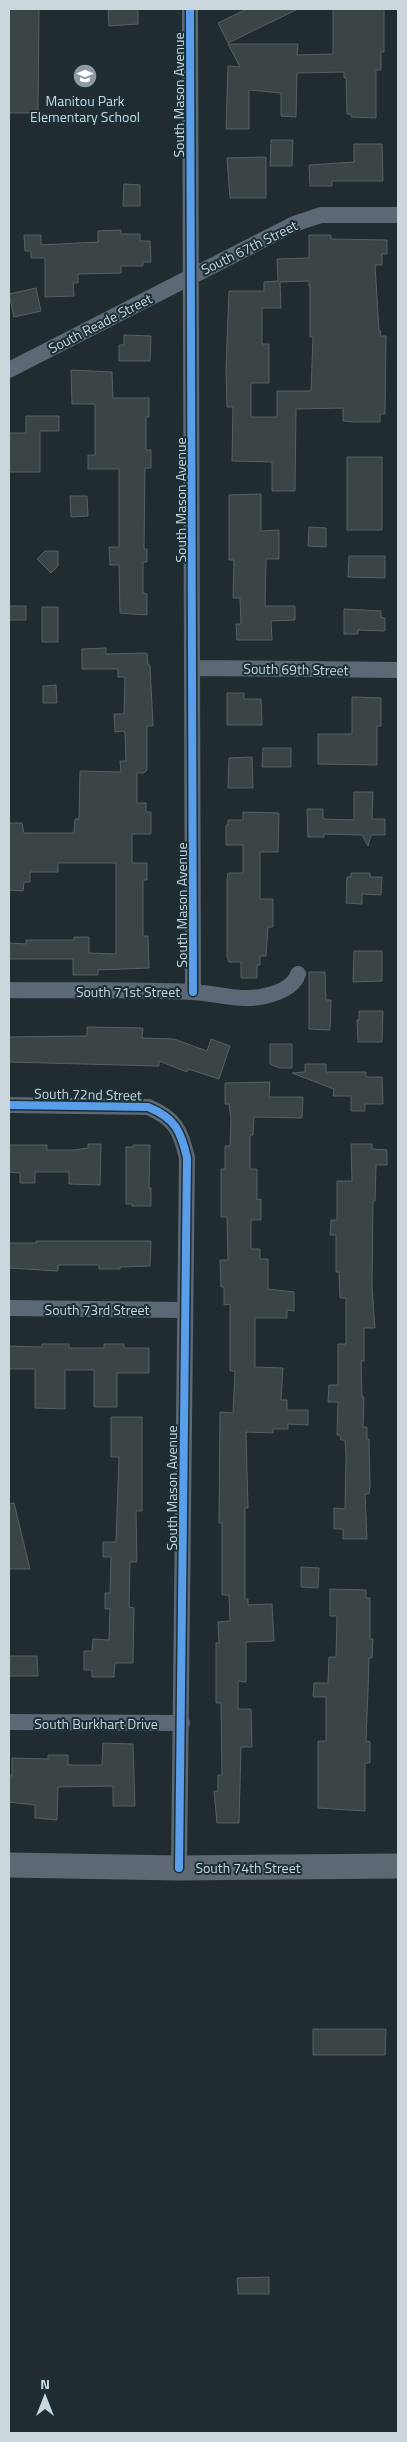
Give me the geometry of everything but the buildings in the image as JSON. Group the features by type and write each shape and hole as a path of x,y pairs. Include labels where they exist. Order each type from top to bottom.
{"main road":[{"name":"South 74th Street","path":"9,1865 179,1868 398,1866"}],"street":[{"name":"South Mason Avenue","path":"190,9 190,276 194,668 193,992"},
{"name":"South 67th Street","path":"190,276 294,224 312,218 321,216 398,215"},
{"name":"South Reade Street","path":"9,370 190,276"},
{"name":"South 69th Street","path":"194,668 398,670"},
{"name":"South 71st Street","path":"9,990 193,992 245,997 264,996 288,987 296,981 298,974"},
{"name":"South 72nd Street","path":"9,1105 148,1107 166,1114"},
{"name":"South Mason Avenue","path":"166,1114 179,1131 187,1158 179,1868"},
{"name":"South 73rd Street","path":"9,1308 185,1310"},
{"name":"South Burkhart Drive","path":"9,1722 182,1723"}],"cycle path":[{"path":"190,9 193,992"},
{"path":"9,1105 148,1107 165,1116 175,1126 182,1140 187,1158 179,1868"}],"place":[{"name":"Manitou Park Elementary School","path":"85,76"}]}
